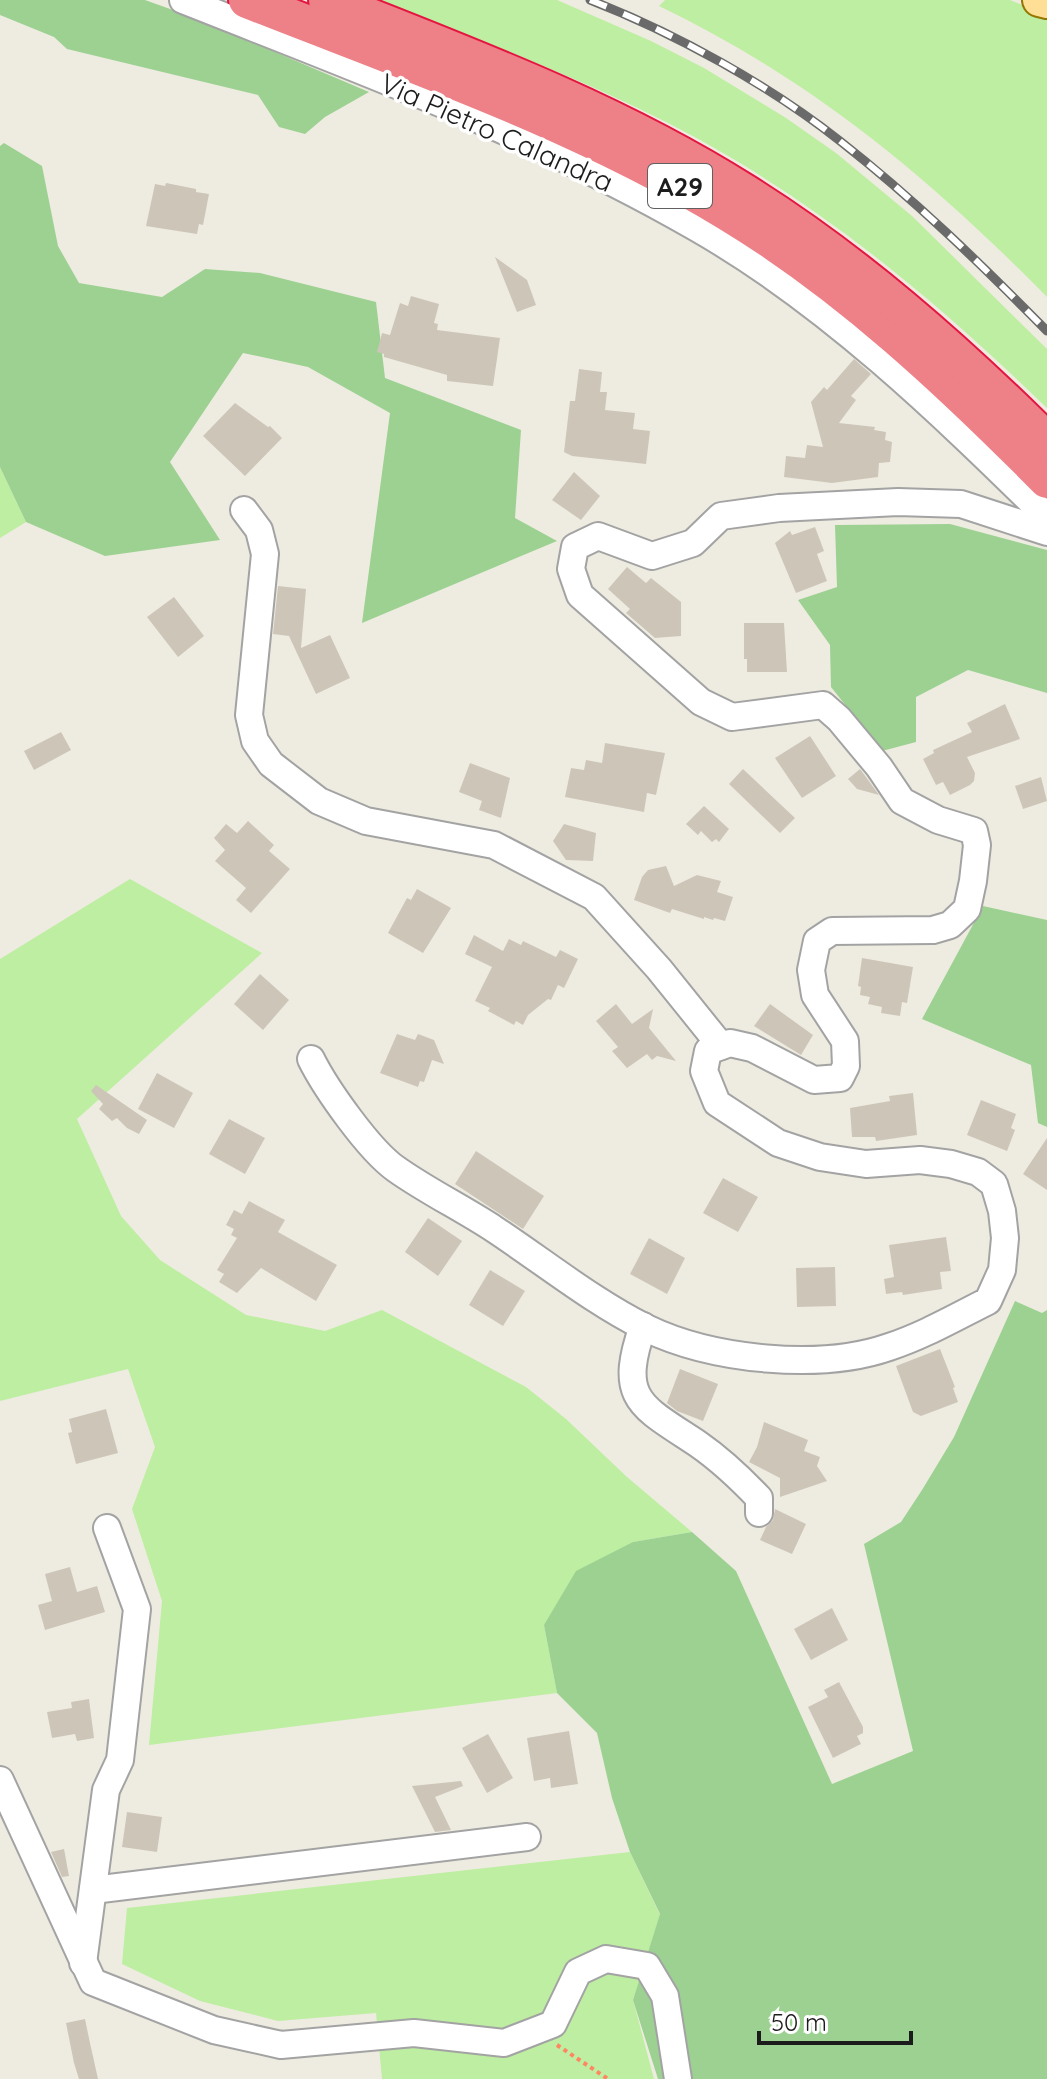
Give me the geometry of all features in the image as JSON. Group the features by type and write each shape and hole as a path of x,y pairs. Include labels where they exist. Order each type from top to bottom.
{"highway":[{"name":"A29","path":"247,0 502,102 644,167 728,213 822,278 904,344 1047,480"},
{"name":"A29","path":"327,0 503,70 656,142 744,191 849,265 925,325 1047,441"}],"main road":[{"path":"1039,0 1047,2"}],"street":[{"name":"Via Pietro Calandra","path":"183,0 532,143 699,229 767,273 828,319 954,428 1047,517"},
{"path":"311,1059 322,1081 393,1167 440,1194 643,1326 690,1344 730,1353 816,1361 888,1348 988,1301 1002,1270 1005,1238 1002,1211 994,1184 978,1172 920,1160 866,1164 820,1157 778,1143 717,1103 704,1071 708,1051 730,1043 752,1048 814,1080 840,1078 846,1066 845,1041 815,995 811,970 817,941 832,931 933,930 950,925 967,909 977,845 974,831 938,820 902,801 879,767 839,719 823,705 732,717 701,702 580,595 571,569 575,547 598,536 652,556 693,543 721,516 779,508 898,502 961,504 1047,532"},
{"path":"244,510 259,530 265,554 249,715 255,741 271,764 319,801 366,821 494,845 594,897 659,969 721,1046"},
{"path":"643,1326 632,1357 634,1390 651,1415 737,1473 759,1498 759,1513"},
{"path":"83,1963 106,1790 120,1760 137,1609 107,1528"},
{"path":"0,1780 93,1982 214,2030 281,2045 414,2033 504,2043 553,2024 578,1972 606,1959 647,1966 665,1996 678,2079"},
{"path":"93,1890 527,1837"}],"path":[{"path":"537,2030 608,2079"}],"green space":[{"path":"0,0 145,0 198,19 369,92 325,117 305,134 279,127 258,95 67,49 54,37 0,15"},
{"path":"376,0 557,0 704,68 836,153 912,216 1047,349 1047,408 910,284 800,201 761,176 621,100"},
{"path":"665,0 1010,0 1047,15 1047,297 958,211 866,134 767,65 659,6"},
{"path":"4,143 42,166 58,246 79,283 162,297 205,269 260,273 376,302 385,378 521,430 515,518 557,541 362,623 390,413 308,367 243,353 170,462 220,540 105,556 26,522 0,467 0,146"},
{"path":"0,467 26,522 0,538"},
{"path":"950,524 1047,550 1047,693 968,670 916,697 916,742 882,751 831,687 830,645 798,600 837,587 835,525"},
{"path":"130,879 262,953 77,1119 121,1216 160,1260 246,1315 325,1331 382,1310 526,1387 692,1532 633,1542 544,1625 557,1693 149,1745 162,1601 132,1509 155,1447 128,1369 0,1401 0,959"},
{"path":"983,906 1047,920 1047,1127 1038,1123 1031,1065 922,1019"},
{"path":"1015,1301 1042,1313 1047,1310 1047,2079 658,2079 633,2000 660,1914 630,1852 612,1798 597,1733 557,1693 544,1625 576,1571 633,1542 692,1532 736,1571 832,1784 913,1751 864,1544 901,1522 922,1490 954,1437"},
{"path":"630,1852 660,1915 633,2000 654,2079 382,2079 376,2013 278,2021 200,2001 122,1964 127,1908"}],"building":[{"path":"166,183 209,194 203,225 199,224 197,234 146,226 155,184 165,186"},
{"path":"495,257 527,280 536,305 517,312"},
{"path":"411,296 439,304 434,323 438,324 437,330 500,338 493,386 447,381 447,375 384,357 384,354 377,352 382,333 390,335 400,303 408,306"},
{"path":"854,359 871,374 851,396 856,400 839,423 875,427 874,430 886,432 885,440 892,442 890,462 879,463 878,477 832,483 784,477 786,456 805,458 807,445 823,447 811,402 824,387 827,390"},
{"path":"579,369 602,372 600,392 607,392 605,410 635,413 633,429 650,431 646,464 572,456 564,452 570,401 575,401"},
{"path":"235,403 270,426 282,438 245,476 203,436"},
{"path":"574,472 600,496 581,520 552,500"},
{"path":"815,527 824,551 817,554 827,581 796,593 775,543 790,531 792,535"},
{"path":"627,567 646,583 651,578 681,602 681,636 655,638 626,613 630,609 608,589"},
{"path":"278,586 306,589 301,648 330,635 350,678 316,694 289,636 273,634"},
{"path":"174,597 204,636 178,657 147,617"},
{"path":"744,623 784,623 787,672 747,672"},
{"path":"1005,704 1020,739 967,757 975,773 970,785 950,795 943,782 936,785 923,759 934,753 933,750 972,732 967,723"},
{"path":"61,732 71,750 34,770 24,751"},
{"path":"810,736 836,776 802,798 775,758"},
{"path":"605,743 665,753 656,795 647,793 644,812 565,797 571,768 584,770 586,760 602,763"},
{"path":"470,763 510,778 501,818 479,810 482,801 459,792"},
{"path":"743,769 795,818 780,833 729,784"},
{"path":"860,769 879,795 857,789 848,779"},
{"path":"1041,777 1047,801 1023,809 1015,786"},
{"path":"704,806 729,829 719,842 716,839 712,842 701,831 698,835 686,824"},
{"path":"248,821 274,845 269,851 290,869 251,913 236,900 246,888 215,861 225,850 214,838 226,824 237,833"},
{"path":"564,824 596,833 593,861 566,860 553,841"},
{"path":"666,866 674,886 697,875 721,881 717,892 733,897 725,921 704,919 672,909 670,913 634,900 642,877 648,870"},
{"path":"417,889 451,908 423,953 388,933 407,898 411,900"},
{"path":"474,935 503,951 509,939 521,945 523,941 556,957 560,950 578,959 564,988 558,985 551,1000 548,999 528,1015 523,1025 516,1021 514,1025 475,1001 492,967 465,954"},
{"path":"862,958 913,967 907,1003 902,1002 900,1016 881,1013 882,1007 868,1004 870,997 860,995 861,987 858,986"},
{"path":"260,974 289,1000 263,1030 234,1004"},
{"path":"616,1004 632,1024 653,1009 649,1028 676,1061 657,1056 652,1060 647,1054 627,1068 612,1051 618,1047 596,1021"},
{"path":"770,1004 813,1035 801,1055 754,1026"},
{"path":"397,1034 415,1040 418,1034 434,1040 444,1064 432,1060 424,1082 420,1081 418,1087 380,1073"},
{"path":"157,1073 193,1093 174,1128 138,1109"},
{"path":"96,1085 147,1120 139,1134 117,1118 112,1121 99,1109 103,1104 91,1091"},
{"path":"913,1093 917,1135 876,1141 875,1137 852,1137 850,1108 890,1101 889,1096"},
{"path":"981,1100 1016,1114 1011,1128 1015,1130 1007,1151 967,1135"},
{"path":"229,1119 265,1138 245,1174 209,1154"},
{"path":"1047,1138 1047,1190 1023,1174"},
{"path":"476,1151 544,1196 523,1229 455,1184"},
{"path":"723,1178 758,1197 738,1232 703,1213"},
{"path":"249,1201 285,1220 278,1232 337,1265 316,1301 261,1268 237,1293 219,1282 224,1274 217,1270 237,1238 231,1235 234,1229 226,1225 234,1210 242,1214"},
{"path":"428,1218 462,1241 438,1276 405,1252"},
{"path":"946,1237 951,1271 940,1272 942,1289 903,1295 902,1292 886,1294 884,1279 894,1277 889,1245"},
{"path":"649,1238 685,1258 667,1294 630,1274"},
{"path":"835,1267 836,1306 797,1307 796,1268"},
{"path":"490,1270 525,1291 503,1326 469,1305"},
{"path":"940,1349 958,1402 921,1416 913,1412 896,1366"},
{"path":"680,1369 718,1384 703,1421 677,1411 667,1403"},
{"path":"106,1409 118,1453 76,1464 68,1433 72,1432 69,1419"},
{"path":"764,1422 808,1440 804,1451 820,1457 817,1466 827,1481 780,1497 780,1478 749,1462"},
{"path":"775,1509 806,1524 792,1554 760,1540 773,1520"},
{"path":"70,1567 77,1592 97,1586 105,1612 45,1630 38,1605 52,1601 45,1574"},
{"path":"832,1608 848,1640 811,1660 794,1629"},
{"path":"839,1682 863,1727 863,1733 857,1736 861,1744 833,1758 808,1707 828,1697 824,1690"},
{"path":"89,1699 94,1738 77,1741 75,1734 52,1738 47,1712 72,1708 71,1702"},
{"path":"569,1731 578,1784 551,1788 550,1778 534,1781 527,1738"},
{"path":"488,1734 513,1778 487,1793 462,1748"},
{"path":"461,1781 463,1786 435,1797 451,1830 435,1832 412,1786"},
{"path":"127,1812 162,1817 157,1852 122,1847"},
{"path":"64,1849 69,1876 62,1877 51,1852"},
{"path":"85,2019 98,2079 79,2079 74,2063 66,2023"}],"railway":[{"path":"590,0 688,44 752,80 812,120 921,209 1047,331"}]}
